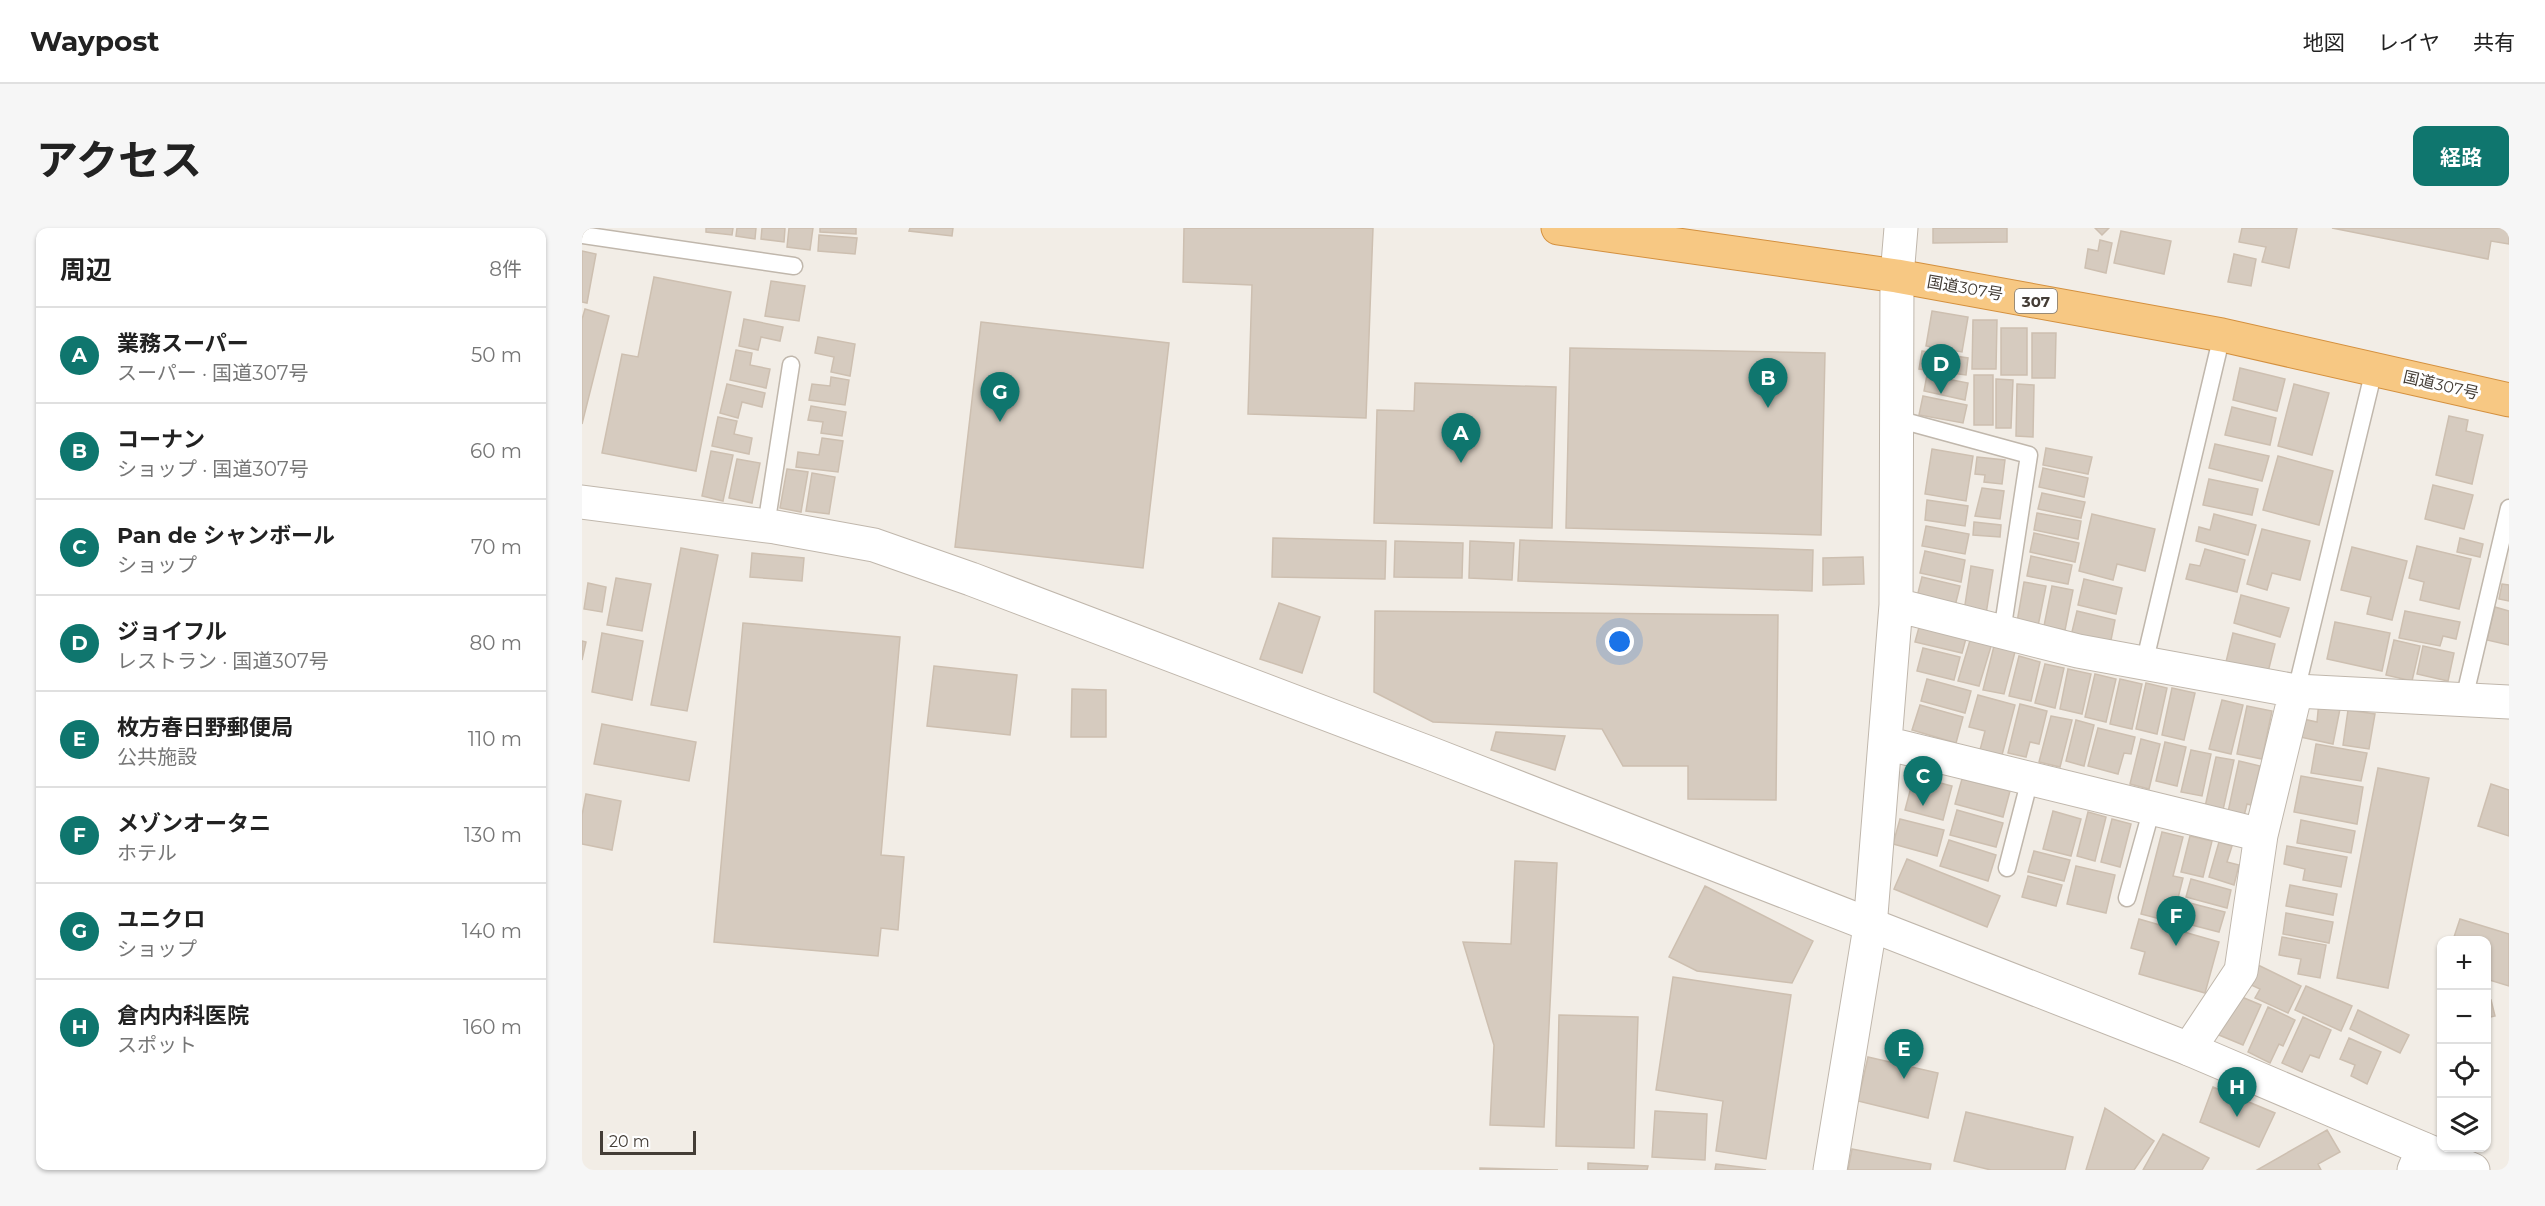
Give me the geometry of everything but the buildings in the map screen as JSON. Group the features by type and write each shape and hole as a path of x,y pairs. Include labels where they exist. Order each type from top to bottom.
{"highway":[{"name":"国道307号","path":"1558,228 1897,276 2222,335 2509,400"}],"street":[{"path":"1830,1170 1870,927 1896,605 1897,276 1901,228"},
{"path":"582,502 766,526 874,545 971,579 1432,754 1870,927 2189,1049 2418,1160 2473,1170"},
{"path":"1896,605 2078,651 2296,691 2509,702"},
{"path":"2189,1049 2241,971 2261,835 2296,691"},
{"path":"1885,743 2261,835"}],"lane":[{"path":"582,235 794,266"},
{"path":"2144,664 2222,335"},
{"path":"766,526 791,364"},
{"path":"2296,691 2374,370"},
{"path":"1897,419 2029,455 2002,632"},
{"path":"2464,699 2509,508"},
{"path":"2007,868 2030,779"},
{"path":"2127,898 2152,808"}],"place":[{"name":"ジョイフル","path":"1941,394"},
{"name":"コーナン","path":"1768,408"},
{"name":"ユニクロ","path":"1000,422"},
{"name":"業務スーパー","path":"1461,463"},
{"name":"Pan de シャンボール","path":"1923,806"},
{"name":"メゾンオータニ","path":"2176,946"},
{"name":"枚方春日野郵便局","path":"1904,1079"},
{"name":"倉内内科医院","path":"2237,1117"}]}
